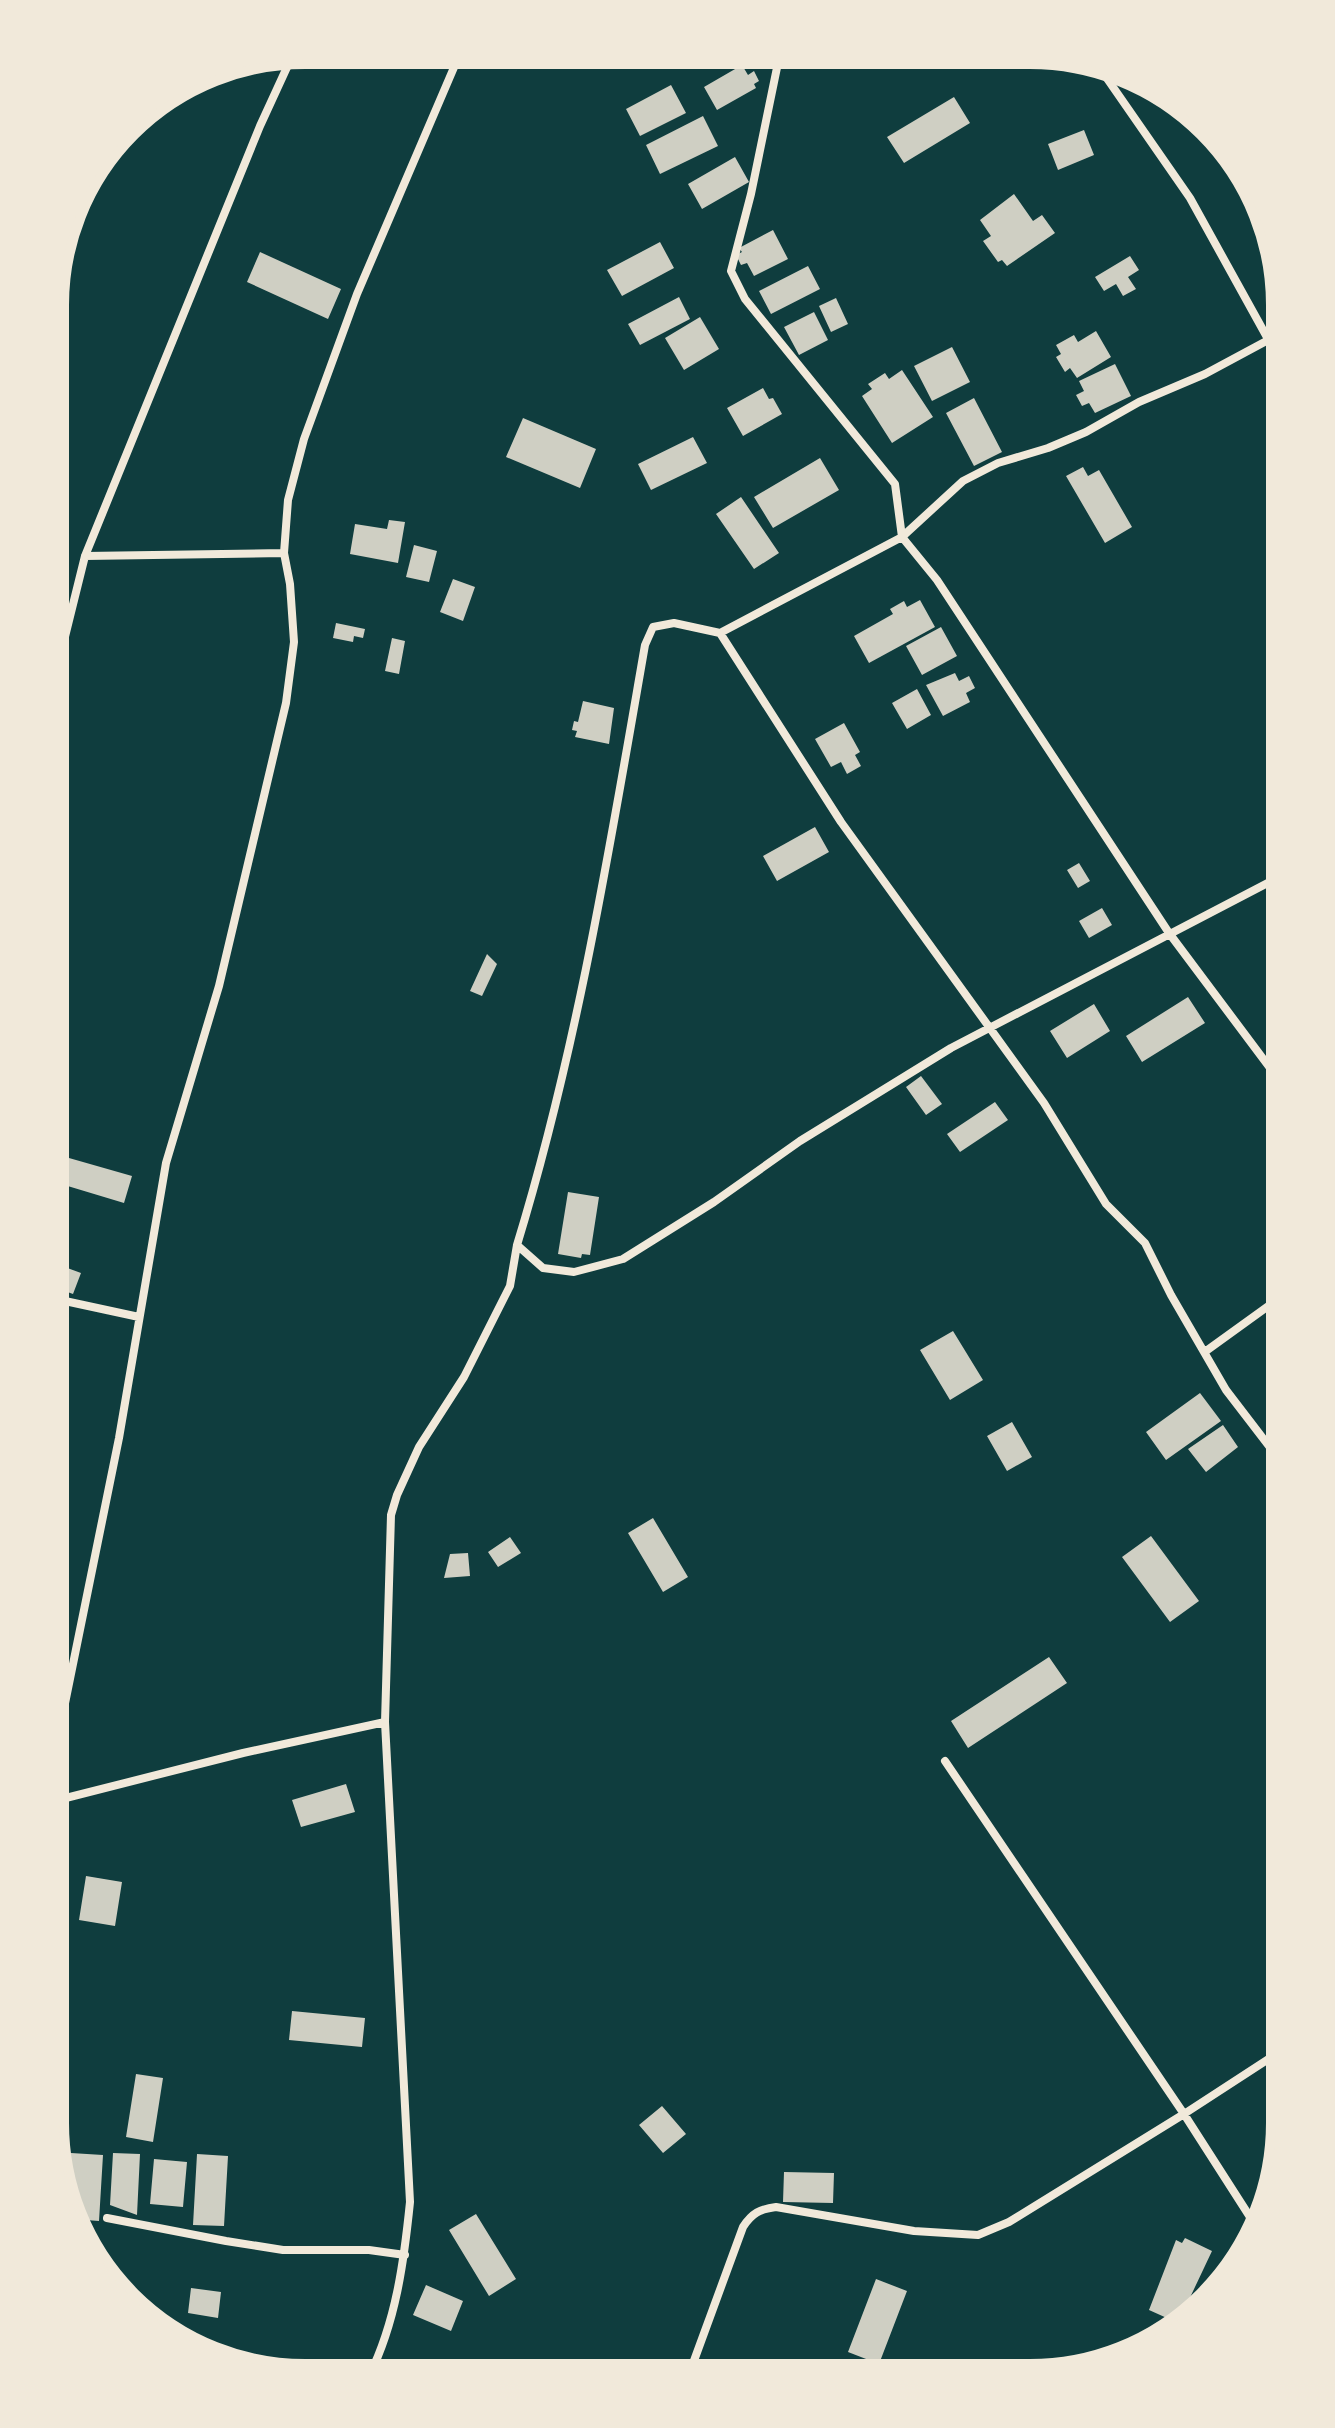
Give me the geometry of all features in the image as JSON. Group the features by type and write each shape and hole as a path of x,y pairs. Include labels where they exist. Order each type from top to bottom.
{"street":[{"path":"778,64 751,194 731,271 745,299 895,484 902,537 937,580 1169,933 1271,1069"},
{"path":"64,641 85,556 260,126 288,65"},
{"path":"64,1708 119,1438 166,1163 219,986 286,703 294,642 290,584 284,553 288,500 304,439 357,294 455,65"},
{"path":"1106,77 1190,198 1268,339"},
{"path":"373,2364 394,2309 405,2255 410,2202 407,2097 385,1722 392,1509 419,1447 464,1377 510,1286 517,1245 536,1185 589,958 645,645 653,627 674,623 720,633 902,537 963,481 998,463 1048,448 1086,432 1139,402 1205,374 1271,338"},
{"path":"85,556 284,553"},
{"path":"720,633 841,822 1044,1103 1106,1204 1145,1243 1171,1295 1242,1414 1270,1449"},
{"path":"517,1245 543,1268 574,1272 623,1259 800,1141 988,1027 1271,881"},
{"path":"64,1301 139,1317"},
{"path":"1206,1351 1270,1304"},
{"path":"64,1798 243,1753 385,1722"},
{"path":"945,1761 1184,2114 1251,2218"},
{"path":"693,2364 743,2227 760,2209 776,2207 914,2231 978,2235 1009,2222 1270,2058"},
{"path":"107,2218 283,2250 369,2250 405,2255"}],"building":[{"path":"742,65 748,75 754,71 759,81 754,84 756,88 717,110 704,87"},
{"path":"671,85 686,113 640,136 626,109"},
{"path":"954,97 970,123 904,163 887,137"},
{"path":"703,116 718,146 660,174 646,145"},
{"path":"1084,130 1094,155 1058,170 1048,144"},
{"path":"735,157 749,182 702,209 688,184"},
{"path":"1014,194 1033,221 1042,215 1055,233 1007,266 1002,260 998,262 983,241 991,236 980,220"},
{"path":"773,230 788,259 754,276 747,263 741,265 736,255 742,252 739,248"},
{"path":"660,242 674,268 622,296 607,270"},
{"path":"260,252 341,289 328,319 247,282"},
{"path":"1130,256 1139,270 1128,277 1136,289 1123,296 1116,284 1104,291 1095,277"},
{"path":"808,266 820,289 771,314 759,291"},
{"path":"679,297 690,319 640,345 628,324"},
{"path":"836,298 848,324 831,332 819,306"},
{"path":"814,312 828,340 799,355 784,327"},
{"path":"700,317 719,349 684,370 665,338"},
{"path":"1096,331 1111,357 1077,378 1070,368 1065,372 1056,357 1061,354 1056,345 1074,335 1078,342"},
{"path":"952,347 970,382 932,401 914,366"},
{"path":"1115,364 1131,396 1095,413 1089,403 1082,406 1076,395 1084,391 1079,381"},
{"path":"902,370 933,417 892,443 862,396 872,389 868,384 885,373 889,379"},
{"path":"763,388 782,414 743,436 727,408"},
{"path":"974,398 1002,452 974,466 946,413"},
{"path":"523,418 596,449 580,488 506,457"},
{"path":"693,437 707,463 651,490 638,464"},
{"path":"820,458 839,490 773,528 754,497"},
{"path":"1083,467 1088,476 1099,470 1132,527 1105,543 1066,476"},
{"path":"741,497 779,553 754,569 716,514"},
{"path":"389,520 405,522 398,563 350,554 355,524 387,529"},
{"path":"414,545 437,551 429,582 406,577"},
{"path":"453,579 475,587 463,621 440,612"},
{"path":"920,600 935,627 869,663 854,636 893,614 890,609 904,601 907,607"},
{"path":"336,623 365,629 363,638 354,636 353,642 333,638"},
{"path":"941,627 957,656 922,675 906,646"},
{"path":"392,638 405,641 399,674 385,671"},
{"path":"955,673 959,681 969,676 975,688 966,693 970,702 943,716 926,685"},
{"path":"917,689 931,715 907,729 892,703"},
{"path":"583,701 614,708 609,744 575,737 577,731 572,730 574,721 578,722"},
{"path":"844,723 860,752 855,755 861,766 847,774 841,762 831,767 815,739"},
{"path":"815,827 829,852 777,881 763,856"},
{"path":"1079,863 1090,881 1078,888 1067,870"},
{"path":"1102,908 1112,925 1089,938 1079,921"},
{"path":"487,954 497,964 482,996 470,991"},
{"path":"1188,997 1205,1023 1142,1062 1126,1036"},
{"path":"1094,1004 1110,1031 1067,1058 1050,1031"},
{"path":"921,1076 942,1104 926,1115 906,1087"},
{"path":"995,1102 1008,1120 960,1152 947,1134"},
{"path":"69,1158 132,1176 124,1203 64,1185"},
{"path":"568,1192 599,1197 590,1255 582,1254 581,1258 558,1254"},
{"path":"64,1267 81,1273 73,1294 64,1291"},
{"path":"953,1331 983,1380 950,1400 920,1350"},
{"path":"1200,1393 1221,1421 1166,1460 1146,1432"},
{"path":"1012,1422 1032,1457 1007,1471 987,1436"},
{"path":"1223,1425 1238,1447 1206,1472 1188,1449"},
{"path":"653,1518 688,1577 663,1592 628,1533"},
{"path":"1151,1536 1199,1601 1170,1622 1122,1557"},
{"path":"510,1537 521,1553 498,1567 488,1552"},
{"path":"468,1553 470,1576 444,1578 450,1554"},
{"path":"1049,1657 1067,1683 968,1748 951,1721"},
{"path":"346,1784 355,1812 301,1827 292,1800"},
{"path":"86,1876 122,1882 115,1926 79,1920"},
{"path":"292,2011 365,2018 362,2047 289,2040"},
{"path":"136,2074 163,2078 153,2142 126,2137"},
{"path":"662,2106 686,2134 663,2153 639,2125"},
{"path":"71,2153 103,2155 99,2221 85,2220 70,2174"},
{"path":"113,2153 140,2154 137,2215 110,2205"},
{"path":"197,2154 228,2156 224,2226 193,2225"},
{"path":"154,2159 187,2162 183,2207 150,2204"},
{"path":"784,2172 834,2173 833,2203 783,2202"},
{"path":"476,2214 516,2279 489,2296 449,2230"},
{"path":"1185,2238 1212,2251 1186,2306 1169,2319 1149,2310 1176,2240 1182,2243"},
{"path":"876,2279 907,2291 879,2364 848,2352"},
{"path":"426,2285 463,2301 451,2331 413,2315"},
{"path":"191,2288 221,2292 218,2318 188,2313"}]}
